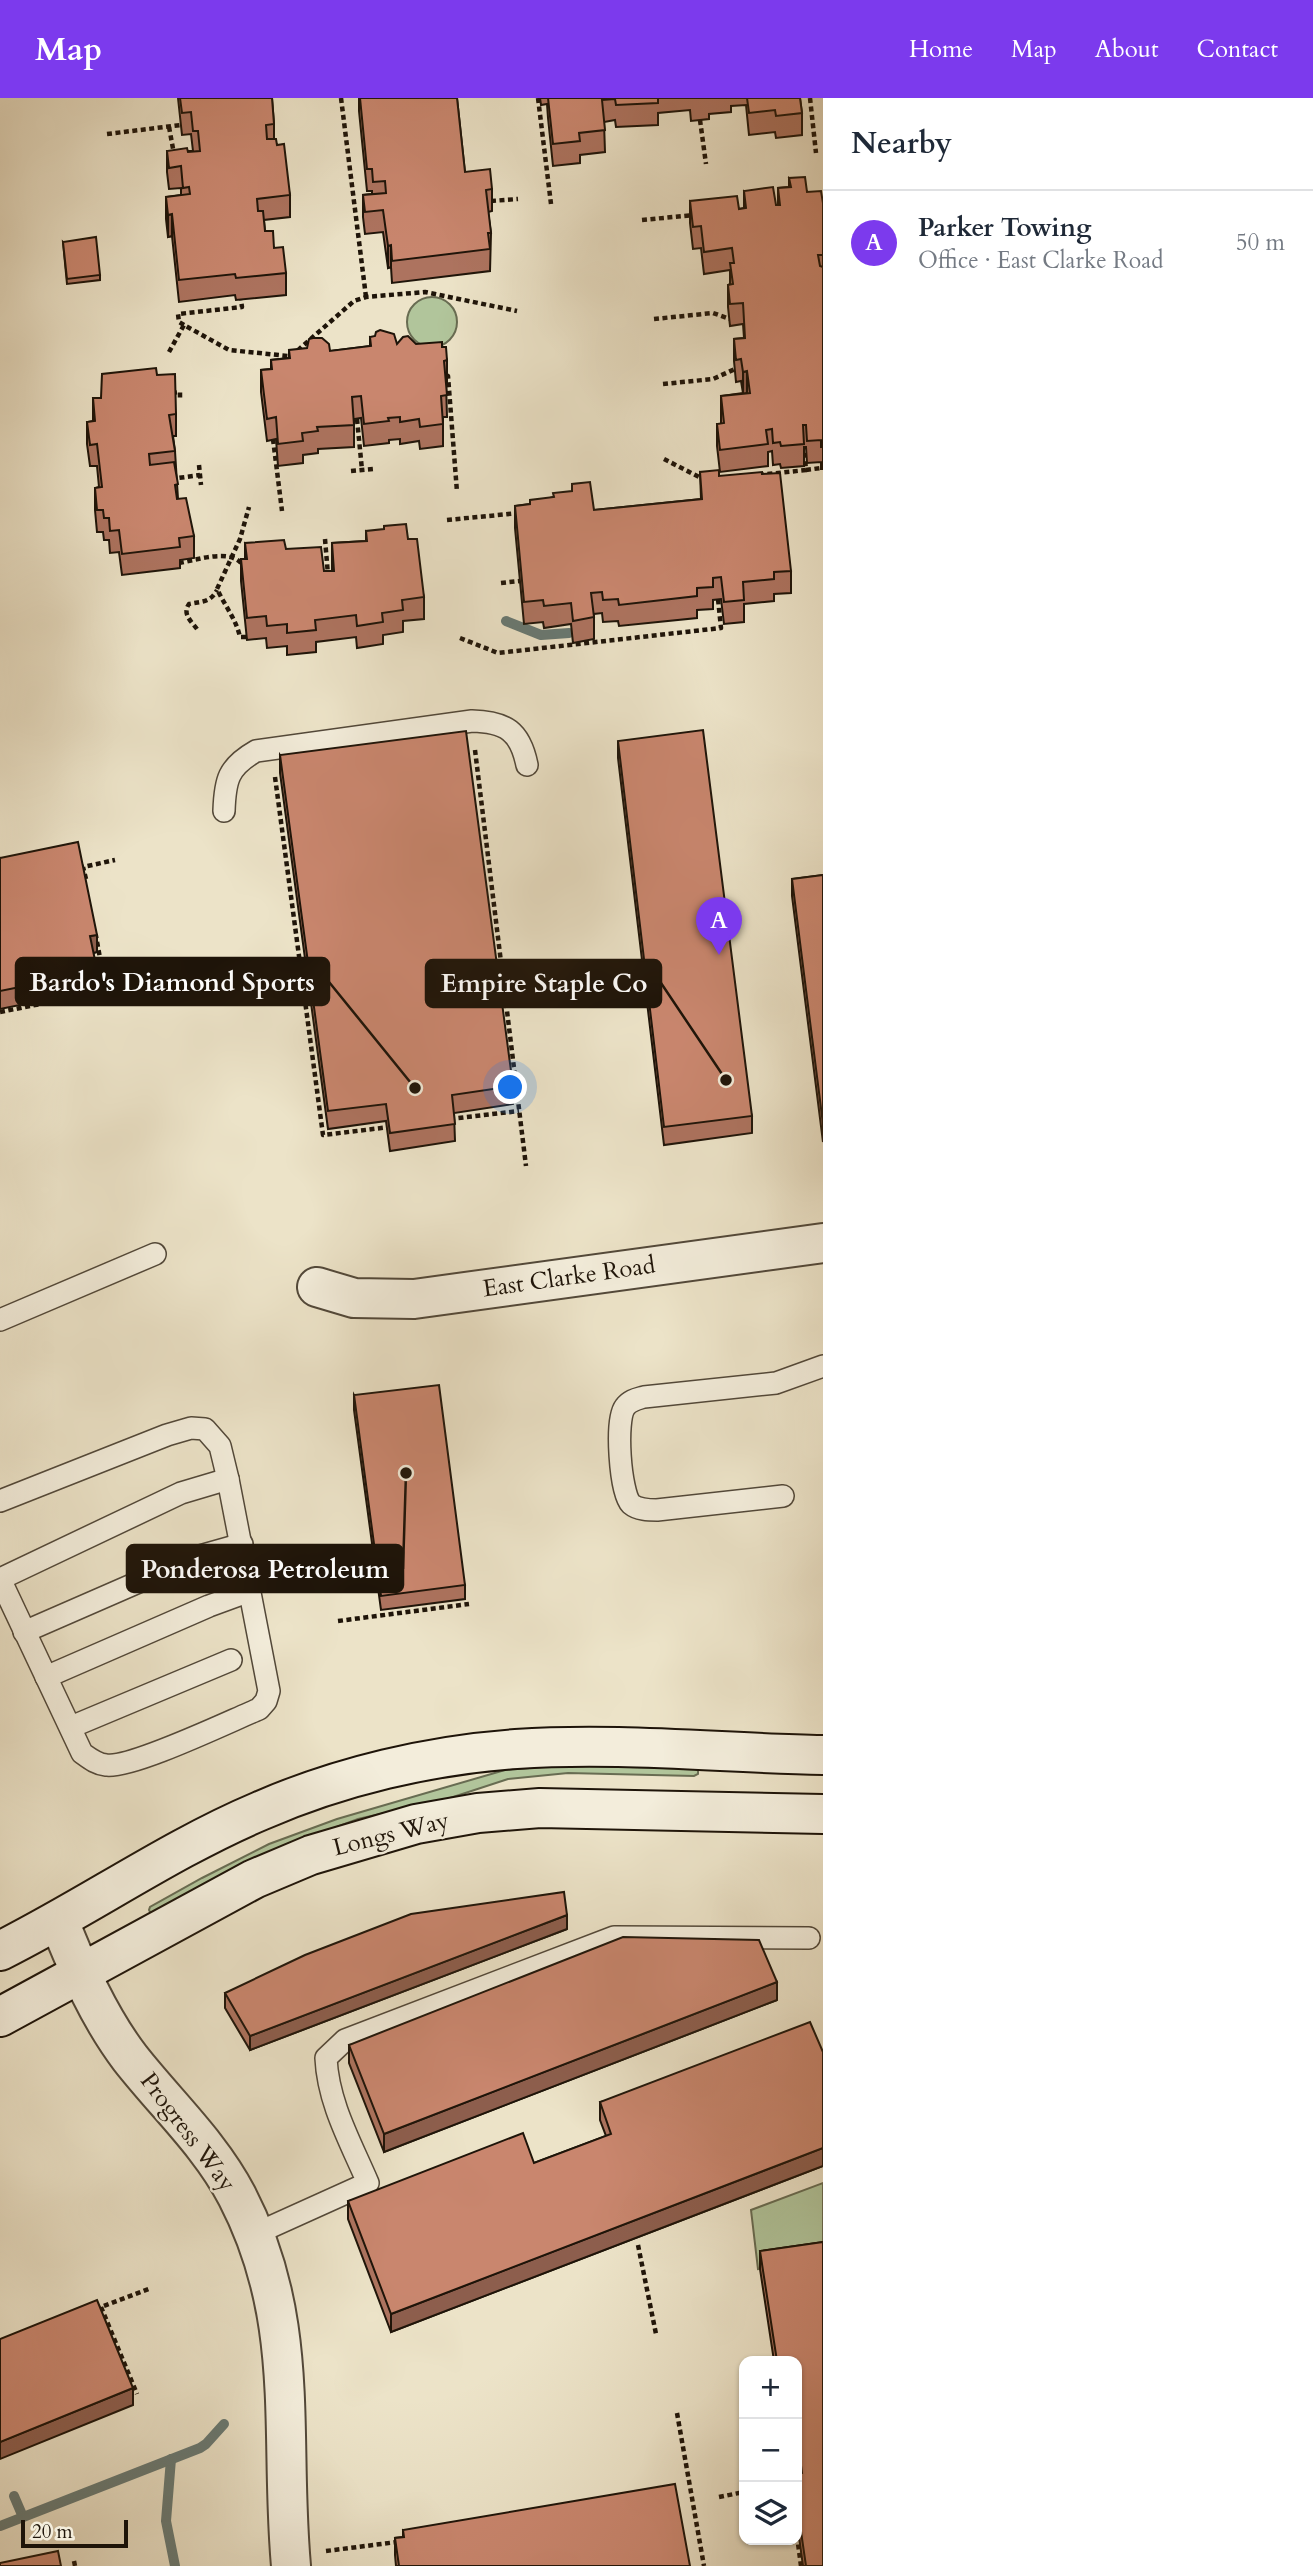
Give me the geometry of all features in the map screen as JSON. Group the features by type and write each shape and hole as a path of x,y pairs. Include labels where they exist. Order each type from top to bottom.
{"street":[{"name":"East Clarke Road","path":"317,1287 354,1298 414,1299 823,1243"},
{"path":"0,1951 60,1921 202,1838 260,1811 323,1787 403,1766 484,1752 573,1747 823,1755"},
{"name":"Longs Way","path":"0,2018 195,1910 283,1866 349,1842 416,1824 478,1813 540,1808 823,1814"},
{"name":"Progress Way","path":"60,1921 81,1975 130,2058 225,2176 255,2234 273,2294 284,2352 291,2566"}],"lane":[{"path":"224,811 225,786 232,771 240,760 256,751 488,721 512,732 521,742 527,765"},
{"path":"0,1320 155,1254"},
{"path":"783,1496 657,1510 644,1510 632,1505 625,1495 619,1433 621,1419 625,1407 633,1400 644,1397 776,1382 823,1366"},
{"path":"0,1501 191,1428 205,1429 220,1446 228,1479 242,1544 269,1691 266,1702 260,1709 132,1762 108,1766 96,1763 82,1753 0,1579 181,1493 228,1479"},
{"path":"24,1632 196,1557 242,1544"},
{"path":"46,1677 209,1606 250,1591"},
{"path":"71,1727 231,1660"},
{"path":"255,2234 368,2183 331,2097 327,2078 326,2058 345,2040 614,1937 809,1938"}],"path":[{"path":"341,98 366,297"},
{"path":"538,98 551,204"},
{"path":"810,98 816,153"},
{"path":"540,115 550,114"},
{"path":"700,120 706,164"},
{"path":"107,134 181,125"},
{"path":"169,127 176,166"},
{"path":"491,201 518,199"},
{"path":"356,212 366,211"},
{"path":"642,220 706,214"},
{"path":"241,300 242,307 178,314 179,322 229,350 288,356 354,301 366,297 425,292 517,311"},
{"path":"654,319 713,313 730,319"},
{"path":"169,352 184,325"},
{"path":"663,384 713,379 735,369"},
{"path":"446,375 457,492"},
{"path":"168,393 180,392 180,399"},
{"path":"357,419 362,470"},
{"path":"273,439 282,511"},
{"path":"804,447 806,470"},
{"path":"664,459 708,480"},
{"path":"199,465 201,485"},
{"path":"351,471 373,468"},
{"path":"757,475 821,468"},
{"path":"162,480 200,475"},
{"path":"197,629 186,608 189,604 204,602 212,597 217,589 249,507"},
{"path":"447,520 532,512"},
{"path":"325,539 328,579"},
{"path":"179,563 232,556 241,561 242,571"},
{"path":"501,583 520,581"},
{"path":"217,589 237,624 240,637 246,636"},
{"path":"460,638 498,653 721,628 718,599"},
{"path":"475,747 526,1166"},
{"path":"275,776 323,1135 401,1125"},
{"path":"86,881 83,867 115,860"},
{"path":"0,1012 106,991 93,922"},
{"path":"441,1121 519,1111"},
{"path":"338,1621 469,1604"},
{"path":"638,2245 656,2334"},
{"path":"88,2312 151,2288"},
{"path":"101,2308 137,2394"},
{"path":"677,2413 704,2566"},
{"path":"719,2497 739,2493"},
{"path":"326,2551 402,2541"},
{"path":"798,2545 801,2566"}],"green space":[{"path":"432,297 450,304 457,322 450,340 432,347 414,340 407,322 414,304"},
{"path":"566,1765 695,1769 698,1774 568,1773 508,1779 447,1799 358,1819 299,1841 151,1914 149,1910 202,1878 269,1844 337,1819 505,1770"},
{"path":"823,2183 823,2260 758,2269 751,2210"}],"building":[{"path":"180,98 272,98 274,124 266,125 267,139 276,139 277,145 284,144 290,195 257,199 258,211 263,211 265,231 273,231 274,248 283,247 286,273 236,278 235,274 179,280 172,214 168,215 166,197 190,194 189,187 183,188 181,166 169,168 167,151 187,148 188,152 200,151 198,131 193,131 191,112 182,113"},
{"path":"360,98 457,98 465,172 490,169 492,189 486,190 490,249 392,261 383,210 365,212 363,195 386,193 385,181 373,182 372,169 367,169"},
{"path":"548,98 658,98 658,103 616,105 615,99 602,100 605,130 579,133 580,141 553,144"},
{"path":"747,98 800,98 802,113 776,116 775,110 749,113"},
{"path":"805,177 807,192 821,191 823,203 823,255 818,255 820,266 823,267 823,447 821,440 807,441 806,425 803,425 804,444 781,446 780,442 773,443 772,429 766,430 768,444 720,450 717,424 724,423 721,396 750,393 747,371 743,372 741,359 736,360 734,339 745,338 743,303 730,304 728,285 733,284 730,263 734,263 732,248 704,252 701,226 693,227 690,201 737,196 739,209 746,208 744,191 773,187 776,205 780,205 778,188 791,187 789,178"},
{"path":"96,237 100,275 67,279 63,242"},
{"path":"380,330 394,334 397,344 403,337 408,336 416,344 442,342 442,347 446,347 447,360 444,361 447,395 441,396 443,424 420,427 419,419 400,422 400,417 364,424 361,396 352,397 354,425 317,427 318,431 302,433 303,441 278,444 276,417 267,419 261,370 272,369 271,360 290,358 289,350 307,348 309,339 322,338 329,344 330,351 371,346 370,337"},
{"path":"156,368 157,375 175,374 176,414 169,415 175,451 149,454 150,465 174,462 178,484 175,485 177,499 186,498 194,536 179,538 180,547 122,554 119,530 110,531 109,518 104,518 103,510 97,510 95,488 102,487 97,444 90,445 87,422 95,421 93,398 101,398 102,374"},
{"path":"719,470 719,476 780,473 791,571 774,572 774,579 743,582 744,600 724,602 721,577 713,578 713,587 697,588 697,596 619,605 618,599 603,600 602,592 591,593 594,617 573,621 571,603 544,606 543,600 524,602 515,506 530,504 530,500 554,497 553,493 572,491 572,484 590,482 594,510 702,499 700,472"},
{"path":"406,524 408,539 417,539 424,597 402,600 403,610 382,613 383,622 357,626 356,615 315,620 316,630 287,633 287,624 267,626 266,616 247,618 241,559 247,559 245,543 284,540 286,549 321,547 324,571 334,571 332,543 367,541 366,531"},
{"path":"703,730 752,1116 664,1127 618,741"},
{"path":"466,731 513,1086 452,1095 455,1124 390,1133 386,1104 328,1111 280,755"},
{"path":"78,842 97,935 90,936 96,965 58,973 59,976 0,991 0,858"},
{"path":"823,875 823,1124 792,879"},
{"path":"439,1385 465,1585 381,1596 354,1395"},
{"path":"564,1892 567,1915 250,2036 225,1993 305,1955 411,1914"},
{"path":"623,1937 759,1940 777,1982 384,2134 349,2045"},
{"path":"810,2022 823,2052 823,2148 391,2314 348,2201 523,2133 534,2163 611,2134 600,2102"},
{"path":"823,2242 823,2566 806,2566 802,2538 802,2356 776,2356 760,2251"},
{"path":"97,2300 133,2388 0,2442 0,2339"},
{"path":"675,2484 690,2566 399,2566 395,2538 404,2537 403,2530"},
{"path":"58,2551 61,2566 0,2566 0,2563"}],"waterway":[{"path":"506,621 541,635 569,633"},
{"path":"0,2526 200,2448 224,2424"},
{"path":"171,2459 166,2521 175,2566"},
{"path":"14,2496 23,2517"}],"place":[{"name":"Parker Towing","path":"719,955"},
{"name":"Empire Staple Co","path":"726,1080"},
{"name":"Bardo's Diamond Sports","path":"415,1088"},
{"name":"Ponderosa Petroleum","path":"406,1473"}]}
